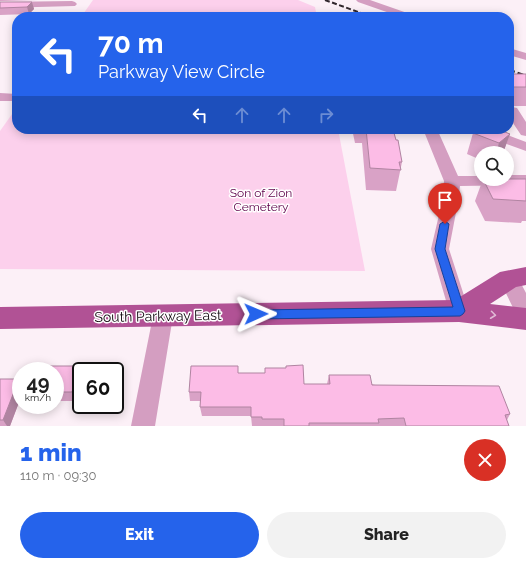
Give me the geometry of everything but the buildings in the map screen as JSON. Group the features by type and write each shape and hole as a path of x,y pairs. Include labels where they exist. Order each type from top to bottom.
{"main road":[{"path":"460,311 518,278"},
{"name":"South Parkway East","path":"0,318 460,311 526,319"}],"street":[{"path":"362,0 396,12"},
{"path":"0,5 72,4"},
{"path":"514,53 526,57"},
{"path":"514,116 525,141"},
{"path":"432,134 452,181 450,202 440,249 460,311"},
{"path":"498,134 525,141"},
{"path":"452,181 526,180"},
{"path":"518,278 526,314"},
{"path":"143,426 163,316"}],"green space":[{"path":"93,0 298,0 315,7 316,12 85,12"},
{"name":"Son of Zion Cemetery","path":"12,114 12,134 339,134 365,271 0,269 0,131"}],"railway":[{"path":"325,0 358,12"},
{"path":"514,72 526,76"}],"route":[{"path":"256,314 460,311 440,249 445,224"}]}
